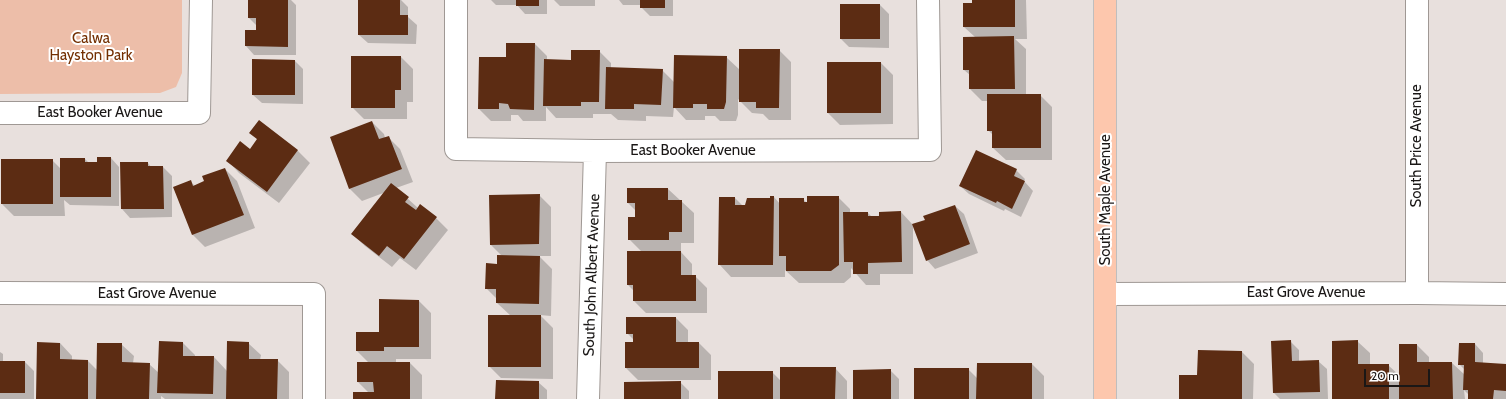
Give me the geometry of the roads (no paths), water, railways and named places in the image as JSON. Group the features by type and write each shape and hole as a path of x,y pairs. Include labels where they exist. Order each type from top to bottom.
{"main road":[{"name":"South Maple Avenue","path":"1105,0 1105,399"}],"street":[{"name":"East Booker Avenue","path":"0,113 199,113 201,0"},
{"name":"East Booker Avenue","path":"456,0 456,148 595,151 930,150 928,0"},
{"name":"South Price Avenue","path":"1417,0 1417,293"},
{"name":"South John Albert Avenue","path":"588,399 595,151"},
{"name":"East Grove Avenue","path":"0,293 314,294 314,399"},
{"name":"East Grove Avenue","path":"1106,294 1506,294"}],"park label":[{"name":"Calwa Hayston Park","path":"91,48"}]}
